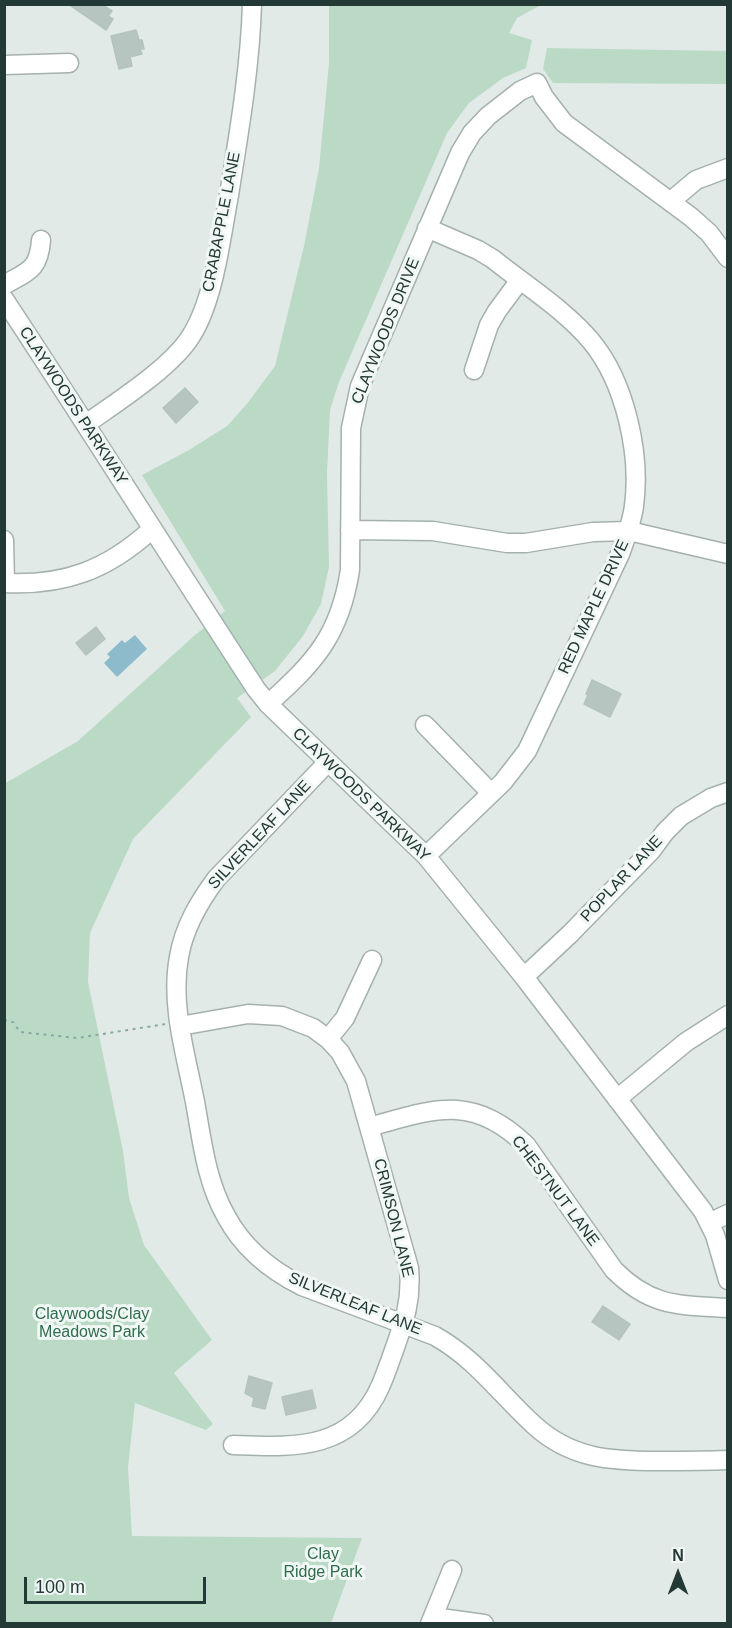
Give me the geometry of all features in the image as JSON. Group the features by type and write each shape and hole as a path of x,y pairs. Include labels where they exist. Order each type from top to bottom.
{"street":[{"name":"CRABAPPLE LANE","path":"86,424 174,358 191,337 204,313 221,243 242,116 251,48 252,4"},
{"path":"4,65 69,63"},
{"name":"CLAYWOODS DRIVE","path":"268,704 308,667 331,634 346,594 350,570 351,442 354,408 360,386 452,170 472,134 503,103 537,83 544,98 564,123 671,201"},
{"path":"728,168 696,180 671,201 708,233 728,258"},
{"name":"RED MAPLE DRIVE","path":"426,856 492,793 514,770 526,752 620,554 629,531 636,482 635,457 621,395 598,352 576,325 478,250 427,228"},
{"path":"4,285 30,269 40,257 41,240"},
{"path":"474,370 496,311 520,280"},
{"name":"CLAYWOODS PARKWAY","path":"4,299 256,689 268,704 426,856 524,977 703,1211 724,1261 728,1280"},
{"path":"4,540 5,583 30,584 57,581 96,568 122,554 152,530"},
{"path":"350,530 434,531 507,543 526,543 593,532 629,531 728,554"},
{"path":"425,725 492,793"},
{"name":"SILVERLEAF LANE","path":"328,762 216,879 193,915 184,937 178,968 177,1000 180,1026 210,1177 217,1199 239,1236 254,1254 287,1278 302,1286 435,1336 452,1345 469,1359 534,1425 561,1445 579,1453 617,1461 728,1460"},
{"name":"POPLAR LANE","path":"524,977 643,860 681,816 711,798 728,792"},
{"path":"328,1039 345,1018 372,960"},
{"name":"CRIMSON LANE","path":"180,1026 266,1013 297,1020 328,1039 350,1066 356,1081 409,1268 411,1285 404,1324 380,1388 359,1417 332,1437 311,1444 283,1447 233,1445"},
{"path":"616,1099 686,1042 728,1015"},
{"name":"CHESTNUT LANE","path":"369,1127 428,1111 446,1109 465,1111 496,1122 526,1145 614,1270 626,1282 647,1295 671,1304 728,1308"},
{"path":"709,1223 728,1214"},
{"path":"452,1570 431,1620 484,1623"}],"path":[{"path":"4,1020 13,1022 20,1032 77,1038 164,1023 180,1026"}],"green space":[{"name":"Claywoods/Clay Meadows Park","path":"329,5 541,5 517,18 509,33 532,40 526,68 503,78 469,103 447,133 339,382 330,410 327,473 329,567 321,604 303,636 275,671 237,698 251,717 133,839 90,933 88,982 123,1151 129,1198 144,1245 212,1340 174,1373 213,1424 206,1430 135,1403 128,1467 132,1536 362,1538 331,1623 5,1623 4,784 78,741 195,635 225,611 142,475 189,450 227,426 275,366 304,246 319,168 329,63"},
{"path":"547,48 727,51 727,84 553,83 543,69"}],"water":[{"path":"135,635 147,649 117,677 104,663 110,657 107,654 122,640 125,643"}],"building":[{"path":"68,4 101,4 112,11 108,16 113,19 106,30"},
{"path":"136,30 139,40 142,40 144,49 140,49 142,54 130,57 132,66 119,69 111,36"},
{"path":"185,388 198,402 176,423 163,408"},
{"path":"96,627 105,639 86,655 76,643"},
{"path":"592,680 621,694 610,717 584,704"},
{"path":"603,1306 630,1324 619,1340 592,1322"},
{"path":"249,1376 272,1383 265,1409 252,1406 254,1398 245,1393"},
{"path":"312,1390 316,1408 286,1415 282,1397"}],"park label":[{"name":"Clay Ridge Park","path":"323,1564"}]}
